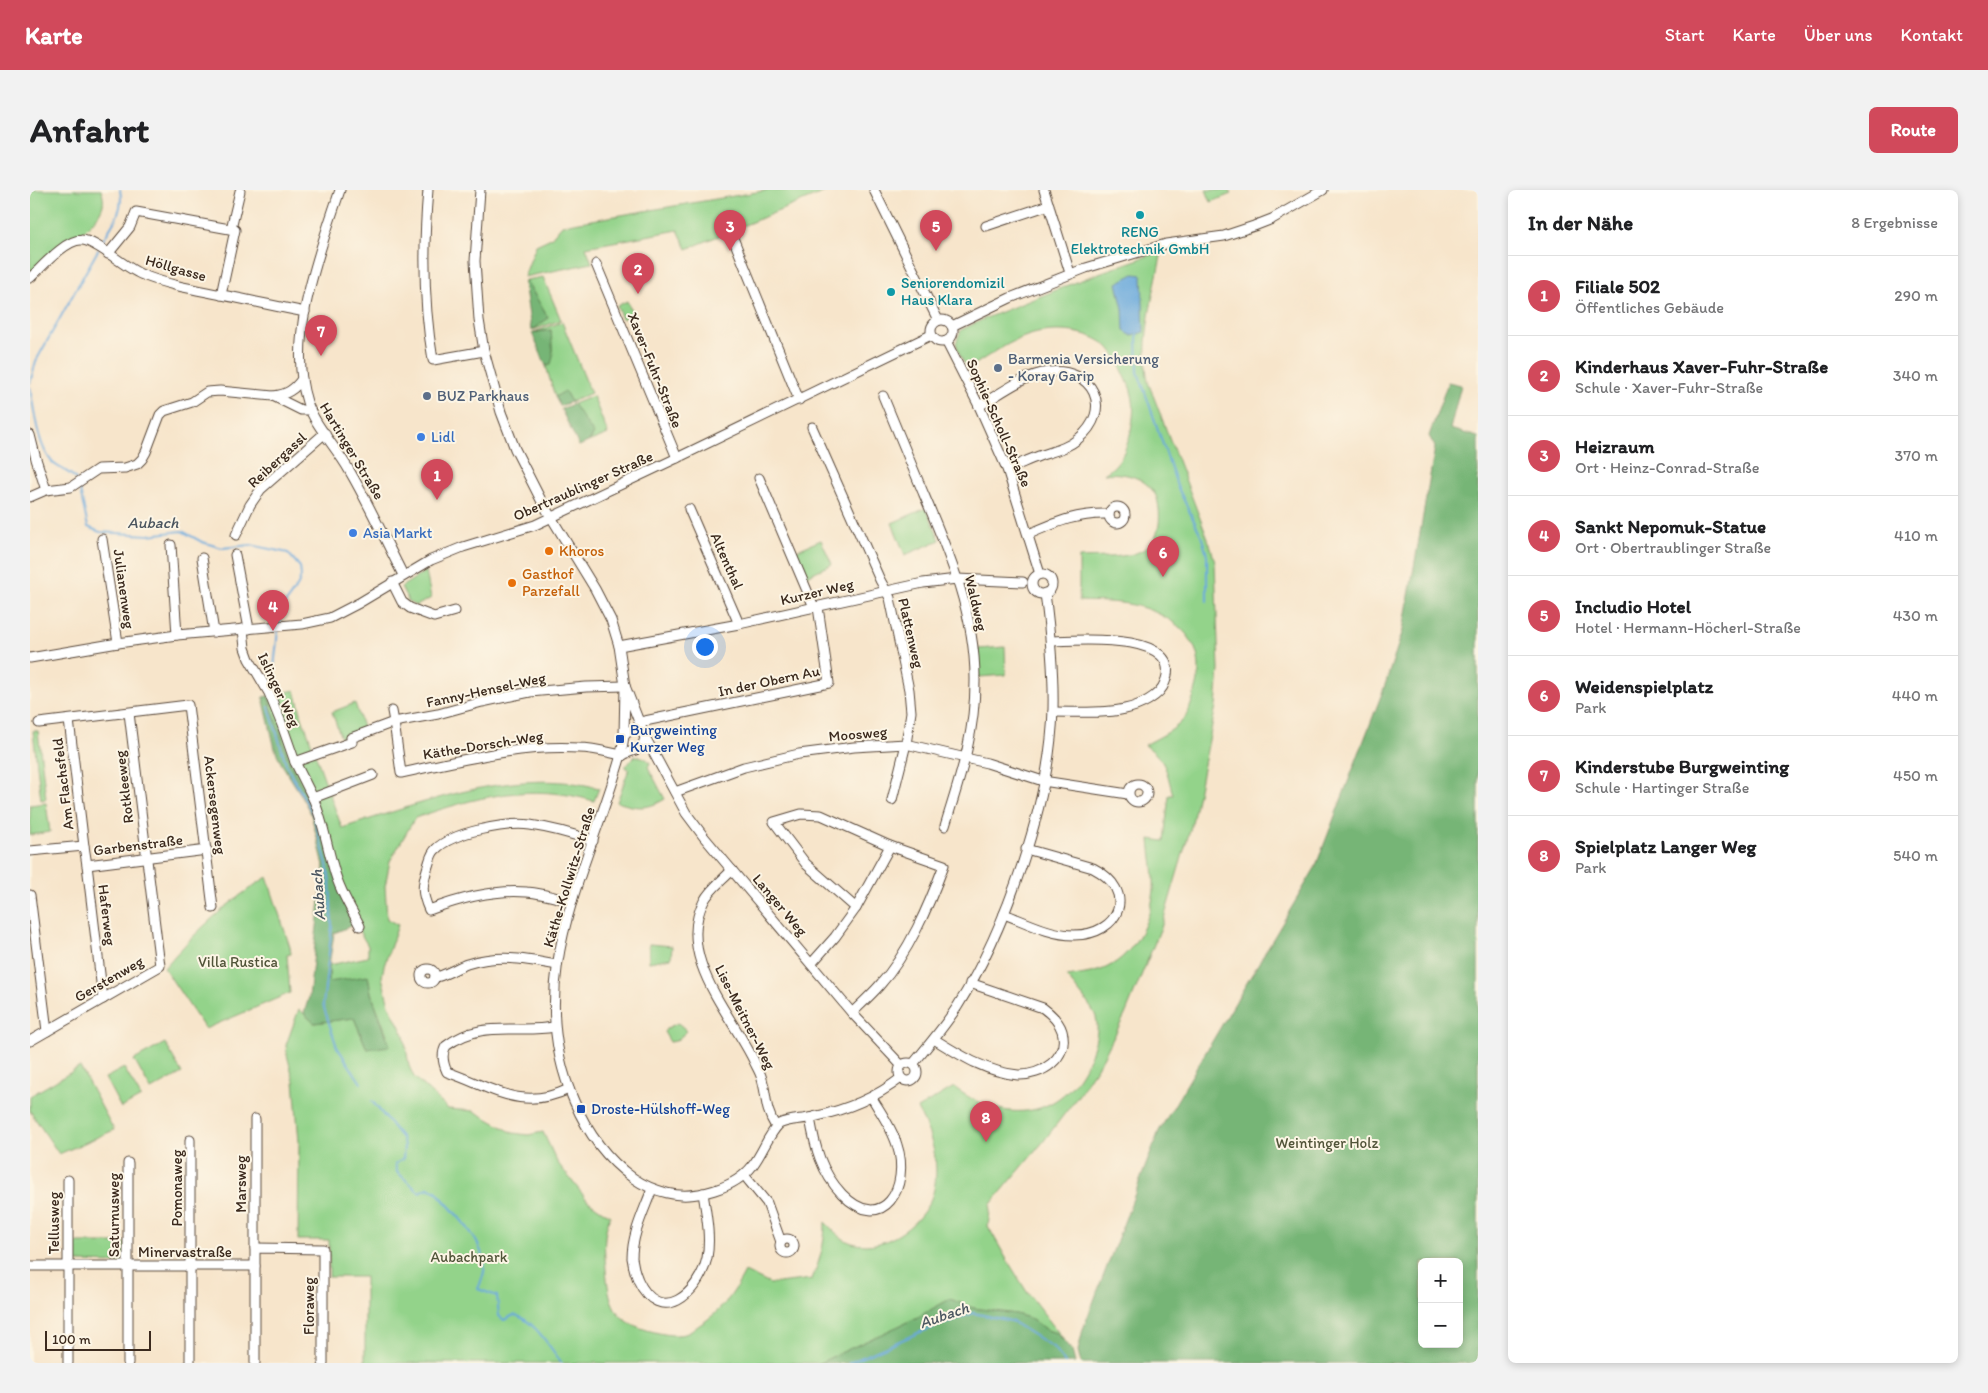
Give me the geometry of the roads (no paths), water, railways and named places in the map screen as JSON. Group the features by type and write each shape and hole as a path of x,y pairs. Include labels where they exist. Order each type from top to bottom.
{"street":[{"name":"Hartinger Straße","path":"340,190 317,261 305,312 301,357 302,379 310,410 365,497 403,575"},
{"path":"428,190 423,268 433,360 484,351"},
{"name":"Langer Weg","path":"480,190 475,261 479,320 484,351 508,433 550,517 599,596 611,620 619,646 626,686 644,736 686,813 852,1013 901,1065"},
{"path":"874,190 938,320"},
{"path":"1044,190 1070,274"},
{"path":"952,326 1010,298 1070,274 1166,244 1238,232 1272,219 1322,190"},
{"path":"231,229 240,191"},
{"path":"986,226 1049,205"},
{"path":"102,249 130,227 136,212 235,230 221,295"},
{"path":"731,234 799,400"},
{"name":"Höllgasse","path":"30,278 58,252 75,241 87,240 148,277 174,285 305,312"},
{"name":"Xaver-Fuhr-Straße","path":"596,264 677,458"},
{"path":"938,320 948,322 952,326 952,334 946,341 938,341 931,335 931,326 938,320"},
{"name":"Obertraublinger Straße","path":"30,658 118,643 302,624 330,618 431,560 470,545 521,530 550,517 799,400 931,335"},
{"name":"Sophie-Scholl-Straße","path":"946,341 979,406 1007,469 1040,574"},
{"path":"979,406 1026,379 1047,372 1077,375 1090,386 1096,396 1095,415 1086,432 1077,440 1060,449 1007,469"},
{"path":"30,496 46,490 71,487 98,469 125,468 137,464 142,459 160,415 164,411 192,402 206,392 220,391 273,396 285,394 292,390 302,379"},
{"path":"273,396 301,410 310,410"},
{"name":"Waldweg","path":"883,396 938,526 958,579 969,626 975,681 974,707 966,758 945,826"},
{"name":"Plattenweg","path":"812,427 890,598 909,690 911,712 906,744 892,800"},
{"name":"Reibergassl","path":"236,536 250,505 261,489 326,433"},
{"path":"30,435 46,490"},
{"name":"In der Obern Au","path":"640,722 829,683 816,607 759,478"},
{"name":"Altenthal","path":"689,509 740,624"},
{"path":"1029,534 1067,518 1109,514"},
{"name":"Julianenweg","path":"102,539 118,643"},
{"path":"171,545 177,636"},
{"name":"Islinger Weg","path":"235,555 246,629 245,648 249,659 269,693 294,762 313,798 323,826 333,867 345,899 360,926"},
{"path":"202,558 214,632"},
{"name":"Sophie-Scholl-Straße","path":"1040,574 1048,576 1051,581 1050,590 1045,593 1035,592 1032,586 1034,577 1040,574"},
{"name":"Kurzer Weg","path":"619,646 740,624 923,583 958,579 1023,582"},
{"path":"392,582 402,602 416,611 434,617 455,611"},
{"name":"Sophie-Scholl-Straße","path":"901,1078 908,1081 915,1078 917,1072 913,1064 934,1039 970,983 1004,914 1026,849 1044,781 1053,712 1051,641 1045,593"},
{"path":"1051,641 1100,639 1127,641 1154,652 1166,664 1167,672 1164,686 1157,694 1145,702 1127,709 1109,712 1053,712"},
{"name":"Fanny-Hensel-Weg","path":"394,722 438,714 530,692 626,686"},
{"name":"Käthe-Kollwitz-Straße","path":"626,686 624,737 621,756 572,902 557,965 554,990 554,1027 557,1050 569,1090 583,1122 603,1152 617,1167 652,1189 669,1194 704,1193 729,1184 744,1175 753,1166 776,1127"},
{"name":"Am Flachsfeld","path":"39,723 188,705"},
{"name":"Ackersegenweg","path":"188,705 213,908"},
{"path":"294,762 352,742 351,738 394,722 392,710"},
{"name":"Rotkleeweg","path":"129,712 146,857"},
{"name":"Am Flachsfeld","path":"69,720 84,846"},
{"name":"Käthe-Dorsch-Weg","path":"394,722 401,773 489,755 539,748 581,748 621,756"},
{"path":"621,756 636,750 644,745 642,731 635,729 628,731 624,737 626,746 636,750 654,752"},
{"name":"Moosweg","path":"675,792 744,767 799,754 854,747 906,744 966,758 1044,781 1128,794"},
{"path":"313,798 373,775"},
{"path":"852,1013 880,985 902,954 924,914 944,865 890,846 821,815 801,814 774,822 790,846 806,864 856,908"},
{"path":"572,902 545,895 517,892 462,899 429,910 424,901 423,882 434,850 442,844 481,830 513,824 529,825 593,841"},
{"name":"Garbenstraße","path":"30,851 84,846 87,865 207,850"},
{"path":"811,964 856,908 890,846"},
{"path":"1004,914 1058,934 1073,935 1088,934 1103,928 1113,919 1118,911 1117,890 1103,873 1092,868 1026,849"},
{"name":"Gerstenweg","path":"30,1042 160,966 146,857"},
{"name":"Haferweg","path":"87,865 103,999"},
{"name":"Lise-Meitner-Weg","path":"732,870 708,895 703,903 697,926 698,946 707,980 720,1007 743,1039 762,1077 767,1110 776,1127"},
{"path":"30,896 47,1031"},
{"path":"435,977 485,959 504,957 557,965"},
{"path":"934,1039 988,1069 1005,1073 1020,1075 1037,1072 1050,1067 1055,1061 1062,1050 1063,1033 1052,1016 1043,1008 970,983"},
{"path":"554,1027 545,1029 496,1028 465,1035 446,1046 443,1053 444,1066 447,1072 512,1097 534,1100 557,1095 569,1090"},
{"path":"776,1127 784,1121 810,1118 849,1108 872,1098 901,1078 898,1073 901,1065 907,1062 913,1064"},
{"path":"810,1118 819,1158 843,1195 858,1206 868,1208 883,1207 889,1203 897,1192 901,1164 895,1139 872,1098"},
{"name":"Marsweg","path":"255,1120 256,1248"},
{"name":"Pomonaweg","path":"190,1140 190,1363"},
{"name":"Saturnusweg","path":"128,1163 128,1363"},
{"path":"744,1175 767,1203 781,1242"},
{"name":"Tellusweg","path":"68,1180 68,1363"},
{"path":"652,1189 638,1226 632,1260 635,1273 644,1291 656,1301 666,1302 674,1302 689,1294 704,1268 708,1244 704,1193"},
{"path":"255,1363 256,1248"},
{"name":"Floraweg","path":"256,1248 322,1249 323,1363"},
{"name":"Minervastraße","path":"30,1266 256,1266"}],"water":[{"path":"1134,274 1142,275 1144,332 1132,336 1124,331 1123,309 1117,283"}],"waterway":[{"name":"Aubach","path":"100,245 119,212 120,190"},
{"name":"Aubach","path":"30,383 36,361 98,250"},
{"path":"1137,334 1138,372 1178,488 1201,535 1207,555 1207,601"},
{"name":"Aubach","path":"30,387 37,427 43,447 53,463 76,479"},
{"name":"Aubach","path":"79,486 88,527 100,532 148,535 182,531 202,542 222,548 251,545 288,553 300,567 301,576 298,585 283,607 280,623"},
{"name":"Aubach","path":"272,687 278,630"},
{"name":"Aubach","path":"269,707 287,767 313,814 327,864 330,882 332,926 323,1005 337,1047 361,1083"},
{"name":"Aubach","path":"372,1101 402,1138 404,1146 403,1159 395,1164 397,1172 419,1192 428,1188 436,1191 477,1242 484,1262 483,1276 478,1289 497,1296 499,1316 504,1320 514,1315 535,1328 562,1363"},
{"name":"Aubach","path":"849,1363 918,1333 973,1313 1011,1321 1053,1347 1065,1363"}],"place":[{"name":"RENG Elektrotechnik GmbH","path":"1140,215"},
{"name":"Heizraum","path":"730,251"},
{"name":"Includio Hotel","path":"936,251"},
{"name":"Seniorendomizil Haus Klara","path":"891,292"},
{"name":"Kinderhaus Xaver-Fuhr-Straße","path":"638,294"},
{"name":"Kinderstube Burgweinting","path":"321,356"},
{"name":"Barmenia Versicherung - Koray Garip","path":"998,368"},
{"name":"BUZ Parkhaus","path":"427,396"},
{"name":"Lidl","path":"421,437"},
{"name":"Filiale 502","path":"437,500"},
{"name":"Asia Markt","path":"353,533"},
{"name":"Khoros","path":"549,551"},
{"name":"Weidenspielplatz","path":"1163,577"},
{"name":"Gasthof Parzefall","path":"512,583"},
{"name":"Sankt Nepomuk-Statue","path":"273,631"},
{"name":"Burgweinting Kurzer Weg","path":"620,739"},
{"name":"Droste-Hülshoff-Weg","path":"581,1109"},
{"name":"Spielplatz Langer Weg","path":"986,1142"}],"park label":[{"name":"Villa Rustica","path":"238,962"},
{"name":"Weintinger Holz","path":"1327,1143"},
{"name":"Aubachpark","path":"469,1257"}]}
